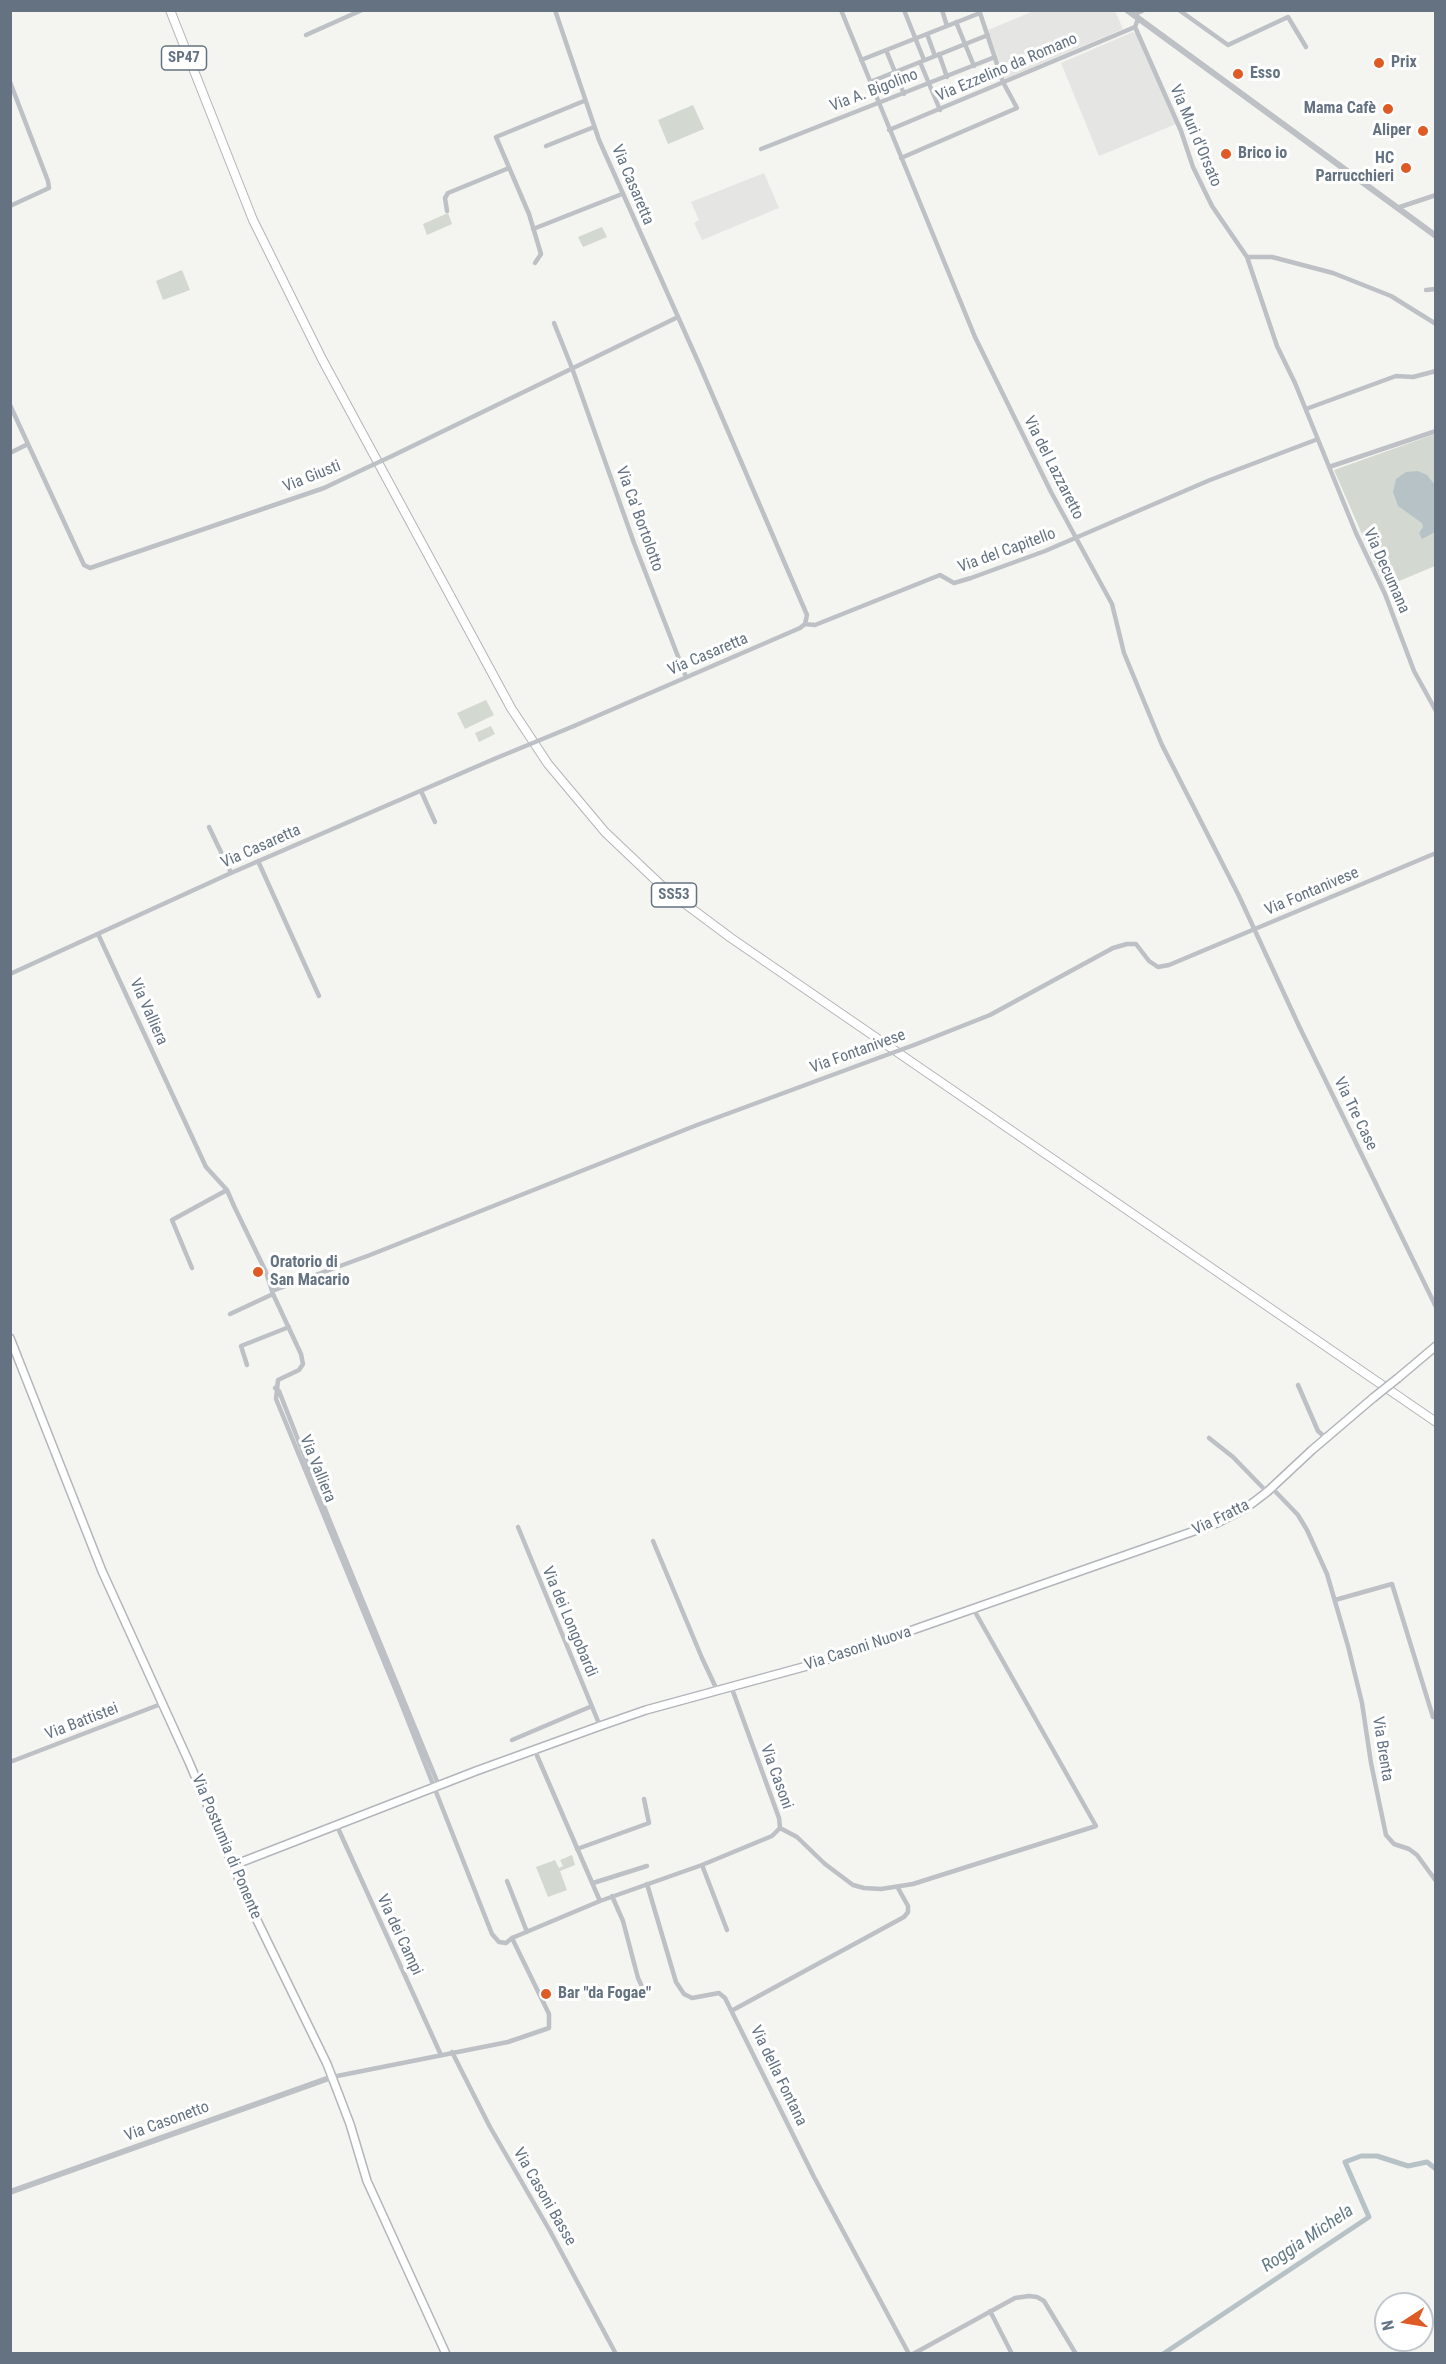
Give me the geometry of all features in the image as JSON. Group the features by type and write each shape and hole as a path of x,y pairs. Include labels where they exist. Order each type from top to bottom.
{"highway":[{"name":"SP47","path":"165,10 184,60 207,104"},
{"name":"SP47","path":"172,10 187,53"},
{"name":"SS53","path":"187,53 253,220 291,300 511,708 548,764 605,832 664,888 731,938 1436,1422"}],"main road":[{"name":"Via Postumia di Ponente","path":"10,1338 102,1571 252,1910 332,2077 371,2191 446,2354"},
{"name":"Via Fratta","path":"997,1602 1217,1523 1246,1508 1270,1490 1326,1438 1436,1346"},
{"name":"Via Casoni Nuova","path":"234,1865 437,1786 646,1710 807,1666 997,1602"}],"street":[{"path":"306,35 362,10"},
{"name":"Via Casaretta","path":"10,974 258,861 743,654 805,624 807,615 594,127 555,10"},
{"name":"Via del Lazzaretto","path":"842,10 975,337 1075,539 1112,604 1124,653 1162,745 1254,930"},
{"path":"904,10 940,110"},
{"path":"942,10 947,26"},
{"path":"1127,10 1436,236"},
{"path":"1135,27 1136,17 1144,10"},
{"path":"1181,11 1228,45 1288,17 1306,47"},
{"path":"861,60 980,12 1003,82 1017,108 901,158"},
{"path":"956,22 974,66"},
{"name":"Via Ezzelino da Romano","path":"889,130 1135,27"},
{"name":"Via Muri d'Orsato","path":"1135,27 1181,131 1193,167 1212,206 1247,257 1277,346 1306,409"},
{"path":"927,34 947,77"},
{"path":"870,82 987,35"},
{"path":"886,50 904,94"},
{"name":"Via A. Bigolino","path":"761,148 995,57"},
{"path":"10,82 49,188 10,206"},
{"path":"535,263 541,254 525,203 496,137 584,101"},
{"path":"546,146 594,127"},
{"path":"447,211 445,198 448,193 509,168"},
{"path":"532,229 622,194"},
{"path":"1397,208 1436,195"},
{"path":"1247,257 1272,257 1333,273 1391,296 1436,324"},
{"path":"1426,290 1436,289"},
{"name":"Via Giusti","path":"28,444 84,565 90,568 324,488 678,317"},
{"name":"Via Ca' Bortolotto","path":"554,323 634,543 686,677"},
{"path":"1306,409 1396,376 1413,377 1436,371"},
{"path":"10,405 28,444 10,453"},
{"name":"Via Decumana","path":"1306,409 1356,532 1385,594 1414,671 1436,711"},
{"path":"1329,467 1436,432"},
{"name":"Via del Capitello","path":"805,624 815,625 825,622 940,575 954,583 972,578 1075,539 1210,480 1318,439"},
{"path":"421,792 435,822"},
{"path":"209,827 231,873"},
{"name":"Via Fontanivese","path":"230,1314 273,1293 697,1125 990,1015 1113,948 1136,944 1149,961 1158,966 1169,965 1436,853"},
{"path":"258,861 319,996"},
{"name":"Via Tre Case","path":"1254,930 1436,1307"},
{"name":"Via Valliera","path":"98,934 206,1167 227,1190 289,1327 303,1364 299,1370 278,1380 275,1388 279,1391 328,1519 437,1786 492,1934 500,1942 506,1942 512,1938"},
{"path":"192,1268 172,1220 227,1190"},
{"path":"247,1365 241,1346 289,1327"},
{"path":"1298,1385 1318,1431 1326,1438"},
{"name":"Via Brenta","path":"1209,1438 1298,1515 1307,1530 1327,1574 1362,1703 1386,1835 1394,1844 1409,1849 1417,1855 1436,1881"},
{"name":"Via dei Longobardi","path":"518,1527 600,1726"},
{"path":"653,1541 717,1690"},
{"path":"1335,1600 1392,1584 1433,1717"},
{"path":"780,1828 797,1837 825,1864 853,1885 864,1888 898,1888 1096,1826 974,1610"},
{"name":"Via Casoni","path":"512,1938 612,1896 702,1865 772,1836 780,1828 779,1818 731,1686"},
{"name":"Via Battistei","path":"10,1762 161,1704"},
{"path":"512,1740 592,1706"},
{"path":"535,1750 600,1901"},
{"path":"577,1849 649,1823 644,1799"},
{"name":"Via dei Campi","path":"337,1826 441,2055"},
{"path":"702,1865 727,1930"},
{"path":"593,1883 647,1866"},
{"path":"507,1881 527,1932"},
{"path":"647,1884 676,1982 684,1994 692,1998 719,1993 733,2010"},
{"name":"Via della Fontana","path":"898,1888 908,1906 908,1912 904,1917 733,2010 814,2177 911,2354"},
{"path":"612,1896 623,1921 638,1978 645,1993"},
{"path":"332,2077 508,2042 549,2028 549,2014 512,1938"},
{"name":"Via Casoni Basse","path":"452,2052 490,2127 550,2231 616,2354"},
{"name":"Via Casonetto","path":"10,2192 332,2077"},
{"path":"911,2354 1015,2298 1037,2296 1044,2301 1076,2354"},
{"path":"990,2311 1012,2354"}],"shaded area":[{"path":"1036,10 1113,11 1123,29 1005,79 988,30"},
{"path":"1133,32 1137,35 1176,124 1099,156 1061,63"},
{"path":"693,105 704,129 668,144 658,120"},
{"path":"764,173 779,208 702,240 694,223 699,220 691,202"},
{"path":"448,213 452,224 427,235 423,224"},
{"path":"602,227 607,237 583,247 578,237"},
{"path":"182,270 190,290 163,300 156,281"},
{"path":"1435,434 1435,566 1385,587 1334,470"},
{"path":"1418,471 1427,475 1435,485 1435,532 1422,539 1419,533 1423,527 1422,523 1398,506 1393,492 1396,479 1406,472"},
{"path":"486,700 494,715 465,729 457,713"},
{"path":"491,726 495,734 479,742 475,733"},
{"path":"572,1855 575,1865 560,1871 567,1890 548,1897 536,1867 555,1860 559,1868 563,1866 560,1860"}],"waterway":[{"name":"Roggia Michela","path":"1163,2354 1369,2217 1345,2162 1361,2156 1377,2156 1408,2166 1427,2162 1436,2169"}],"place":[{"name":"Prix","path":"1379,63"},
{"name":"Esso","path":"1238,74"},
{"name":"Mama Cafè","path":"1388,109"},
{"name":"Aliper","path":"1423,131"},
{"name":"Brico io","path":"1226,154"},
{"name":"HC Parrucchieri","path":"1406,168"},
{"name":"Oratorio di San Macario","path":"258,1272"},
{"name":"Bar \"da Fogae\"","path":"546,1994"}]}
